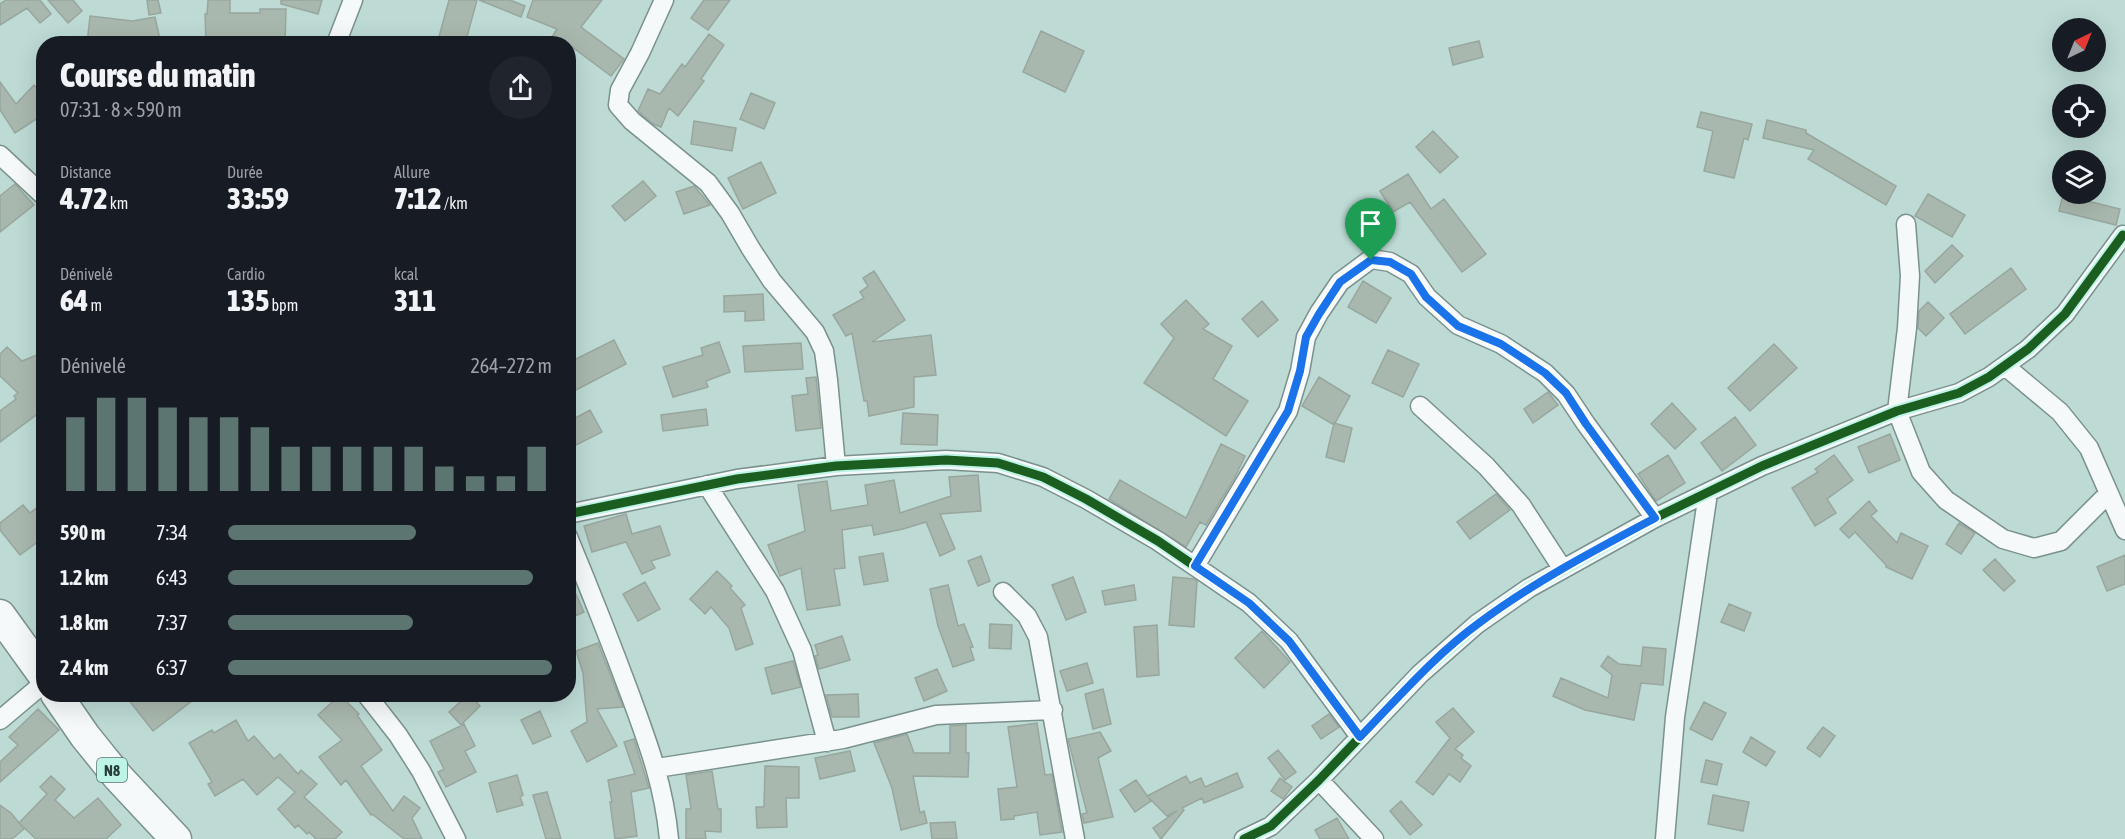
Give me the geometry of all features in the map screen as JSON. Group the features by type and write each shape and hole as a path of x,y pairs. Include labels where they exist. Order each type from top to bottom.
{"highway":[{"path":"0,615 36,665"},
{"name":"N8","path":"62,702 118,777 176,839"}],"street":[{"path":"339,36 352,0"},
{"path":"664,0 620,90 618,105 632,121 708,183 730,213 772,281 815,332 824,351 837,466"},
{"path":"0,155 36,189"},
{"path":"1906,224 1911,276 1897,411 1921,472 1946,500 2003,539 2034,548 2061,541 2108,494"},
{"path":"1244,839 1271,826 1319,780 1420,674 1477,624 1529,588 1655,518 1762,466 1897,411 1959,393 1989,377 2028,349 2065,314 2123,235"},
{"path":"1195,566 1288,411 1300,371 1306,337 1319,314 1340,282 1371,260 1390,262 1411,274 1426,297 1458,326 1501,344 1545,373 1566,393 1655,518"},
{"path":"2005,366 2060,412 2089,448 2125,530"},
{"path":"1420,406 1486,466 1521,505 1562,568"},
{"path":"576,512 707,485 837,466 946,460 998,463 1043,477 1086,499 1158,541 1249,603 1289,641 1360,737"},
{"path":"707,485 780,601 802,650 827,742"},
{"path":"1665,839 1675,717 1708,494"},
{"path":"576,557 657,768 669,839"},
{"path":"1003,592 1027,616 1038,637 1075,839"},
{"path":"0,720 36,690"},
{"path":"372,702 398,735 421,771 456,839"},
{"path":"657,768 827,742 868,734 936,715 1053,710"},
{"path":"1319,780 1374,839"}],"building":[{"path":"6,0 40,0 51,14 40,23 27,8 0,25 0,4"},
{"path":"48,0 73,0 82,11 68,23"},
{"path":"147,0 158,0 161,13 149,15"},
{"path":"208,0 230,0 230,13 260,13 260,9 286,9 285,36 206,36 205,14 207,14"},
{"path":"281,0 322,0 318,14 281,4"},
{"path":"449,0 477,0 467,36 439,36"},
{"path":"479,0 510,0 525,6 521,17"},
{"path":"533,0 602,0 581,27 624,59 611,76 576,50 576,36 553,36 557,29 527,17"},
{"path":"704,0 730,0 708,30 691,18"},
{"path":"90,16 132,21 155,17 159,36 88,36"},
{"path":"1041,31 1084,51 1065,92 1023,72"},
{"path":"709,34 724,45 701,79 704,81 678,116 669,108 661,127 653,124 638,111 648,89 660,94 682,64 685,67"},
{"path":"1479,41 1483,57 1453,65 1449,48"},
{"path":"0,82 16,104 34,85 36,87 36,119 15,133 0,110"},
{"path":"751,93 775,103 764,129 740,119"},
{"path":"1701,112 1752,124 1748,140 1744,138 1734,178 1704,171 1713,131 1697,127"},
{"path":"1767,120 1806,130 1806,133 1896,186 1886,205 1808,159 1814,150 1763,138"},
{"path":"694,121 736,128 732,151 691,144"},
{"path":"1433,131 1458,157 1440,173 1416,147"},
{"path":"761,162 776,193 743,209 728,178"},
{"path":"1408,174 1431,209 1444,199 1486,254 1462,272 1410,202 1393,212 1380,191"},
{"path":"643,181 656,196 625,221 612,206"},
{"path":"15,184 34,205 0,232 0,196"},
{"path":"694,186 710,205 684,214 676,192"},
{"path":"1928,194 1965,215 1952,237 1915,216"},
{"path":"2061,204 2100,204 2120,209 2116,225 2059,211"},
{"path":"1952,245 1963,256 1935,283 1925,271"},
{"path":"2011,268 2026,289 1965,334 1950,314"},
{"path":"874,271 905,320 872,342 931,335 936,375 914,377 914,407 869,416 867,401 864,401 852,333 846,336 833,315 864,298 860,292 868,286 863,278"},
{"path":"1363,281 1391,298 1376,323 1348,307"},
{"path":"763,294 764,320 745,321 745,311 724,312 724,296"},
{"path":"1186,300 1209,324 1203,329 1232,346 1213,379 1248,401 1226,436 1144,383 1174,338 1161,324"},
{"path":"1262,301 1278,320 1258,337 1242,319"},
{"path":"1928,302 1944,318 1926,336 1918,328 1919,311"},
{"path":"614,340 626,364 576,390 576,359"},
{"path":"719,342 730,372 706,381 708,387 673,397 663,367 703,355 701,348"},
{"path":"801,343 803,369 745,372 743,346"},
{"path":"1774,344 1797,368 1750,411 1728,388"},
{"path":"7,347 22,361 36,355 36,415 0,442 0,411 16,399 14,396 18,393 0,376 0,354"},
{"path":"1388,350 1419,364 1403,397 1372,383"},
{"path":"816,377 821,428 796,431 792,396 808,394 806,378"},
{"path":"1319,377 1350,396 1334,425 1302,406"},
{"path":"1548,392 1558,405 1533,423 1524,409"},
{"path":"1672,403 1696,429 1675,449 1651,424"},
{"path":"706,409 708,425 663,431 661,415"},
{"path":"590,410 602,432 576,445 576,418"},
{"path":"903,413 938,415 937,445 901,444"},
{"path":"1735,417 1756,445 1722,471 1701,443"},
{"path":"1334,423 1352,428 1344,462 1326,457"},
{"path":"1890,434 1900,460 1869,473 1858,447"},
{"path":"1221,444 1245,456 1206,525 1200,522 1186,547 1109,499 1120,480 1186,518"},
{"path":"1668,455 1685,483 1656,501 1638,474"},
{"path":"1834,455 1853,480 1827,499 1836,513 1815,526 1792,488 1818,472 1815,469"},
{"path":"978,475 981,511 940,514 955,549 940,556 926,522 874,535 872,525 842,530 845,568 834,569 840,605 807,610 801,568 780,576 768,545 805,531 798,485 827,481 831,511 868,505 865,485 894,480 900,513 951,496 949,477"},
{"path":"1496,494 1510,510 1470,539 1457,522"},
{"path":"1869,501 1877,511 1871,516 1897,543 1901,533 1928,546 1912,579 1886,567 1855,532 1849,538 1840,529"},
{"path":"23,505 30,513 36,508 36,543 20,555 0,530 0,523"},
{"path":"626,514 632,534 660,526 670,555 651,561 655,568 642,574 626,542 592,552 584,526"},
{"path":"1959,523 1975,533 1961,554 1946,544"},
{"path":"883,553 888,581 864,585 859,557"},
{"path":"2125,555 2125,584 2107,591 2097,567"},
{"path":"981,556 990,581 978,586 968,561"},
{"path":"1995,559 2015,581 2004,591 1983,570"},
{"path":"717,571 732,586 730,588 745,605 741,608 753,644 736,650 729,628 711,607 705,614 690,599"},
{"path":"1073,577 1086,612 1066,620 1052,585"},
{"path":"1173,577 1197,581 1194,627 1169,625"},
{"path":"645,582 660,609 638,621 623,594"},
{"path":"948,585 958,626 964,624 973,647 970,647 974,660 953,667 938,626 930,589"},
{"path":"1134,585 1136,600 1105,605 1102,591"},
{"path":"576,594 584,612 576,616"},
{"path":"1729,604 1751,613 1744,631 1721,622"},
{"path":"990,624 1012,625 1011,649 989,648"},
{"path":"1157,625 1159,675 1137,677 1134,627"},
{"path":"1262,631 1290,662 1264,688 1235,658"},
{"path":"842,636 850,660 819,669 815,656 818,655 815,645"},
{"path":"598,643 623,707 597,709 617,746 587,762 571,731 587,722 583,673 576,651"},
{"path":"1643,647 1666,649 1663,685 1641,683 1634,720 1585,710 1553,696 1561,678 1608,698 1612,675 1601,666 1608,656 1619,664 1641,666"},
{"path":"793,661 801,687 772,694 765,668"},
{"path":"1087,663 1093,683 1067,691 1060,671"},
{"path":"937,669 947,691 924,701 915,678"},
{"path":"1103,689 1111,724 1093,729 1085,694"},
{"path":"858,694 859,717 832,717 826,695"},
{"path":"130,702 191,702 153,731"},
{"path":"332,702 347,702 359,714 357,715 382,750 361,766 393,811 404,796 420,808 412,818 422,839 404,839 371,815 346,780 341,785 319,757 342,740 318,715"},
{"path":"460,702 476,702 480,706 461,725 449,712"},
{"path":"1704,702 1726,713 1712,740 1690,729"},
{"path":"1453,708 1474,732 1455,749 1471,766 1460,782 1449,774 1433,795 1416,782 1450,738 1436,722"},
{"path":"38,709 59,730 0,782 0,762 18,745 9,737"},
{"path":"540,711 551,736 533,744 521,720"},
{"path":"1329,714 1339,727 1321,739 1312,726"},
{"path":"236,720 248,741 254,736 274,759 280,754 298,774 301,770 317,784 304,797 342,832 335,839 316,839 298,825 295,828 278,809 295,792 278,777 257,795 243,779 215,796 208,784 212,782 189,743 212,730 214,733"},
{"path":"1037,723 1045,775 1052,774 1062,832 1040,835 1037,812 1014,816 1014,819 1001,820 998,789 1017,787 1008,727"},
{"path":"464,724 475,746 465,751 476,772 446,787 438,772 444,769 430,741"},
{"path":"966,725 966,753 969,753 968,777 913,776 920,813 924,811 927,823 901,830 892,788 874,743 907,734 914,753 950,753 950,726"},
{"path":"1823,727 1835,736 1820,757 1807,748"},
{"path":"1100,732 1111,751 1098,758 1113,817 1084,823 1082,814 1087,813 1068,739"},
{"path":"1751,737 1775,752 1766,766 1743,752"},
{"path":"634,739 649,788 631,792 637,836 615,839 608,780 635,774 624,742"},
{"path":"1278,750 1296,772 1285,780 1268,758"},
{"path":"850,751 855,771 820,779 815,758"},
{"path":"1706,760 1722,764 1717,785 1701,782"},
{"path":"765,766 799,767 799,798 786,798 787,827 757,828 756,807 764,807"},
{"path":"712,771 718,809 721,809 721,832 705,831 706,839 686,839 686,809 691,809 686,775"},
{"path":"1237,773 1243,787 1204,803 1202,798 1182,808 1184,810 1161,839 1153,828 1177,811 1167,816 1147,796 1186,776 1190,783 1201,778 1205,787"},
{"path":"517,775 523,795 520,797 523,805 497,812 489,783"},
{"path":"51,776 65,789 55,800 74,818 98,798 121,825 106,839 36,839 19,823 47,794 40,787"},
{"path":"1280,778 1292,787 1283,799 1271,791"},
{"path":"1136,780 1151,801 1135,812 1120,790"},
{"path":"547,792 561,839 546,839 533,795"},
{"path":"1713,795 1749,802 1743,831 1708,824"},
{"path":"1401,801 1422,825 1410,835 1390,811"},
{"path":"0,805 11,813 24,829 12,839 0,839"},
{"path":"1337,818 1349,839 1320,839 1315,830"},
{"path":"955,822 957,839 932,839 930,823"}],"cycle path":[{"path":"1244,839 1271,826 1319,780 1420,674 1477,624 1529,588 1655,518 1762,466 1897,411 1959,393 1989,377 2028,349 2065,314 2123,235"},
{"path":"576,512 737,479 836,466 946,460 998,463 1043,477 1086,499 1158,541 1249,603 1289,641 1360,737"}],"route":[{"path":"1371,260 1390,262 1411,274 1426,297 1458,326 1501,344 1545,373 1566,393 1655,518 1529,588 1477,624 1420,674 1360,737 1289,641 1249,603 1195,566 1288,411 1300,371 1306,337 1319,314 1340,282 1371,260"}]}
